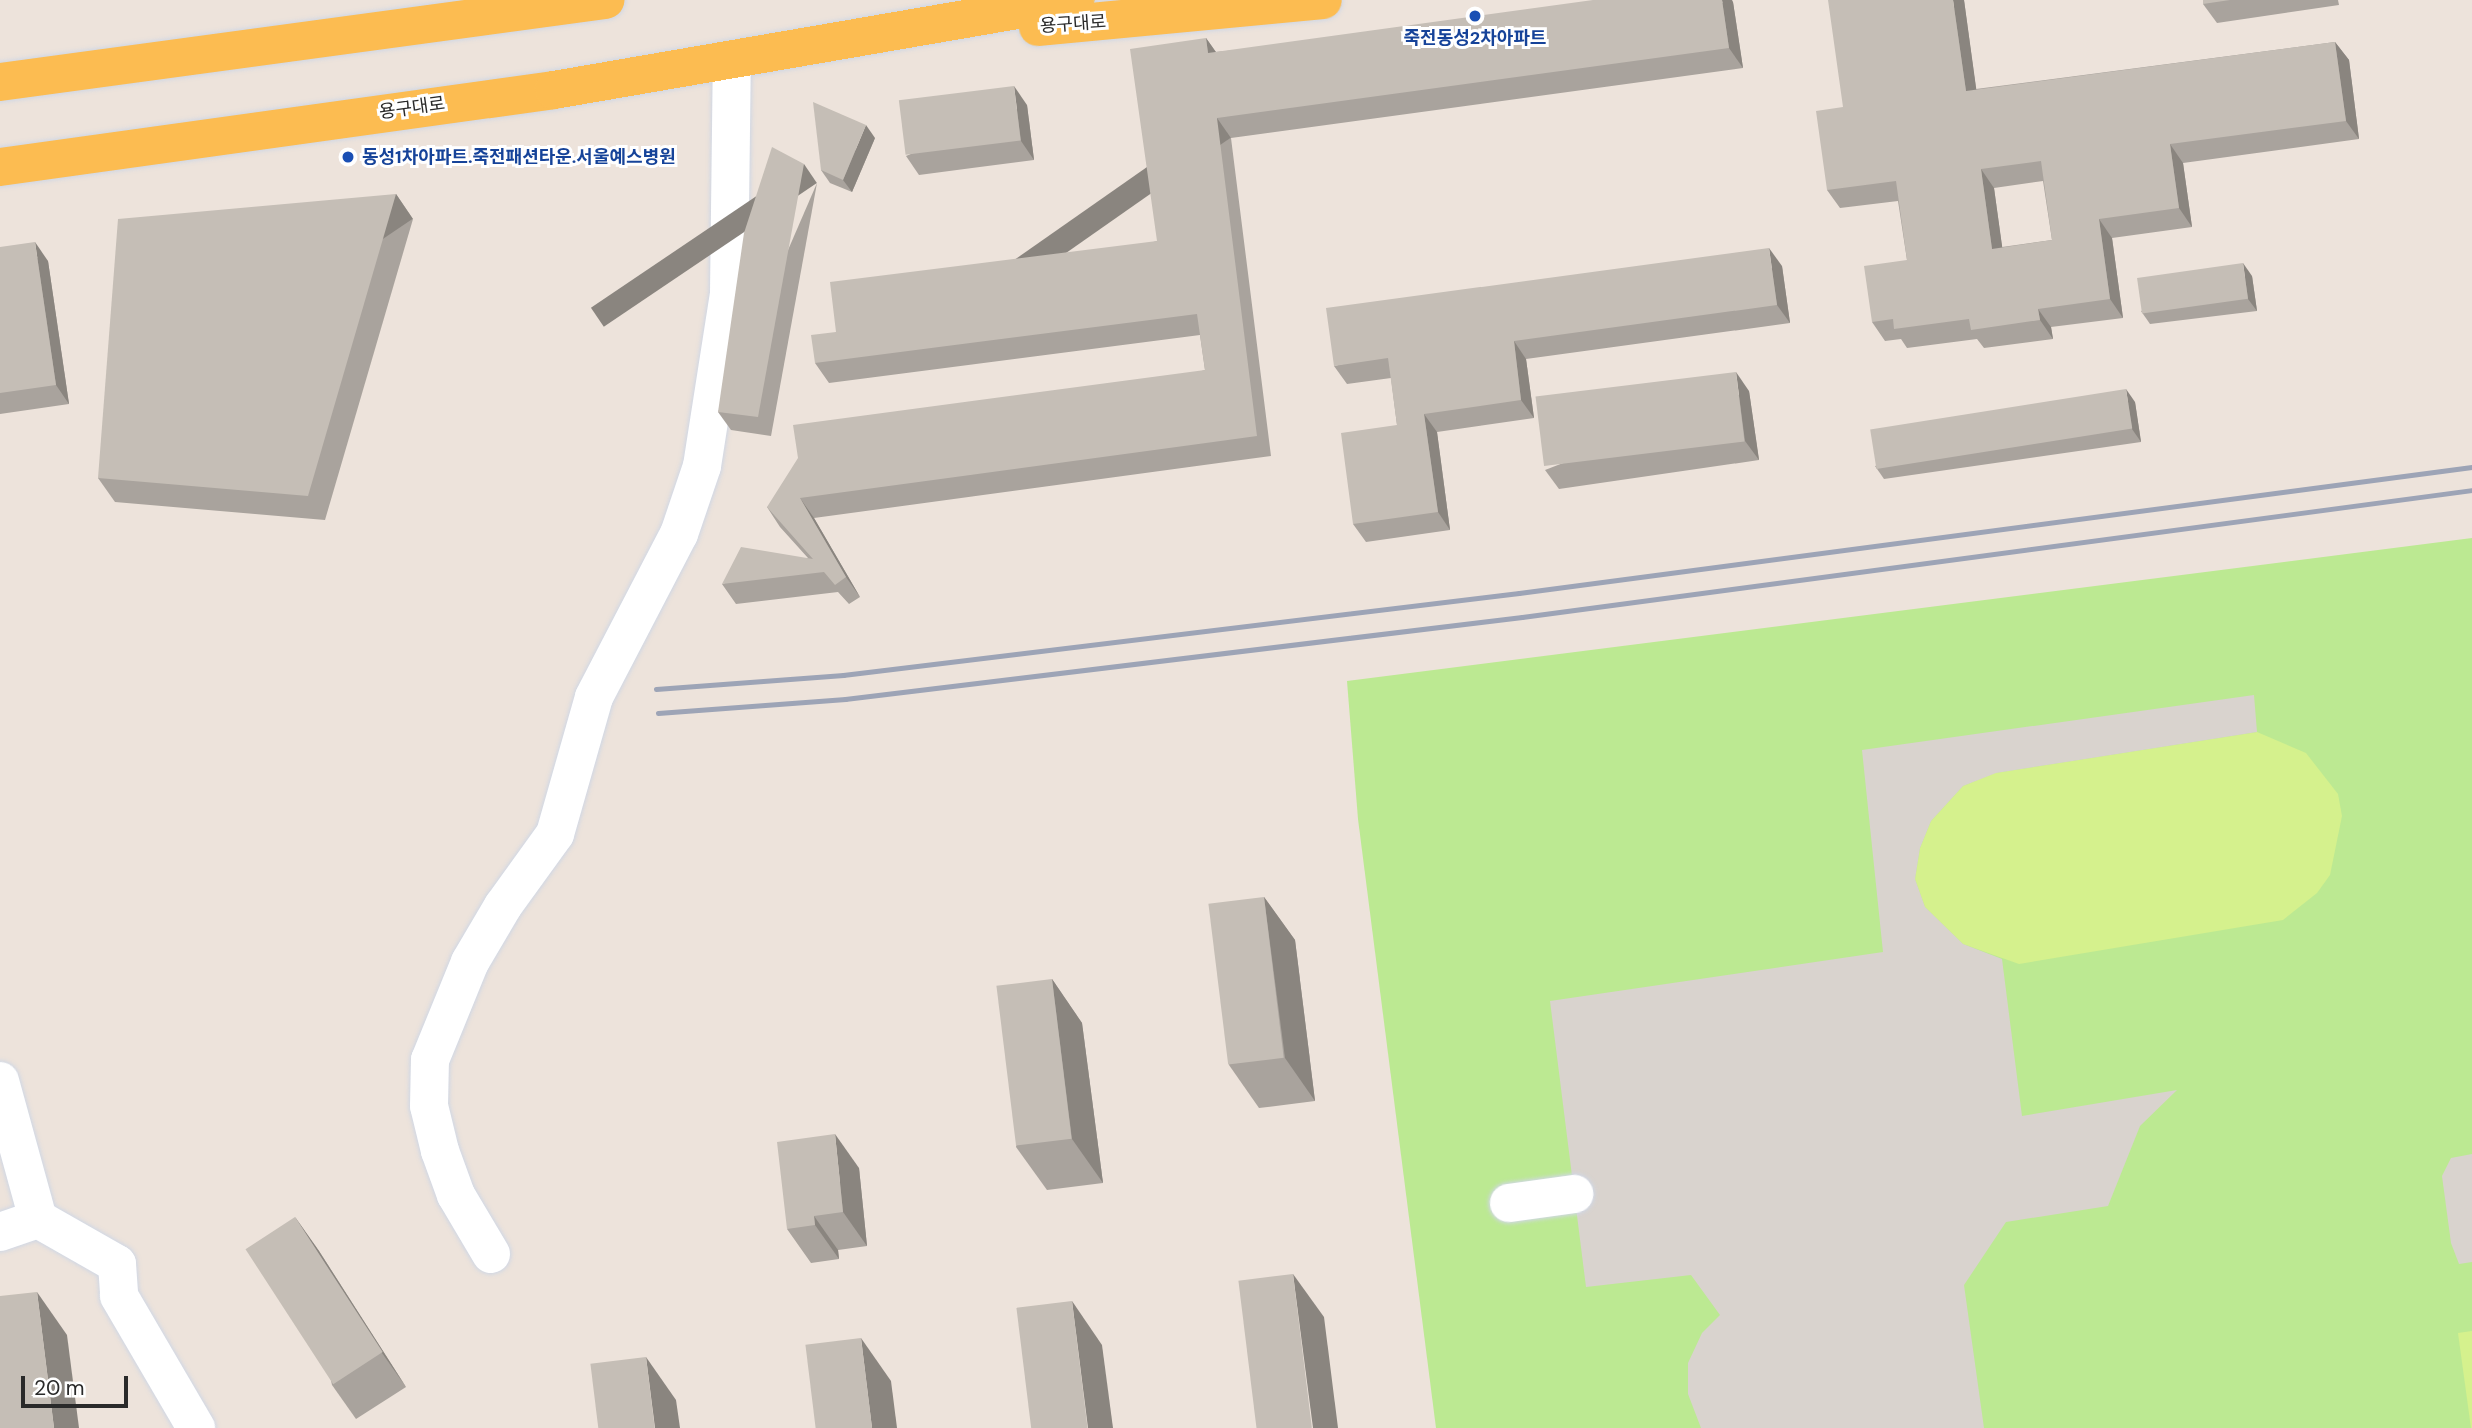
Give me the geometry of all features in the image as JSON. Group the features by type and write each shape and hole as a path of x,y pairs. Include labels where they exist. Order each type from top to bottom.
{"main road":[{"path":"0,82 605,0"},
{"name":"용구대로","path":"0,167 732,61 1075,0"},
{"name":"용구대로","path":"823,43 1163,18 1323,0"}],"street":[{"path":"491,1254 456,1195 440,1151 429,1106 430,1060 470,961 503,906 555,834 594,697 679,534 702,466 729,293 732,61"},
{"path":"0,1081 38,1219 117,1264 119,1296 196,1428"},
{"path":"1509,1203 1574,1194"},
{"path":"0,1232 38,1219"}],"green space":[{"path":"2472,538 2472,1428 1436,1428 1358,819 1347,681"},
{"path":"2257,732 2306,753 2338,794 2342,816 2330,875 2317,893 2283,920 2019,964 1963,944 1925,907 1915,879 1920,848 1931,821 1963,786 1995,773"},
{"path":"2472,1331 2472,1428 2471,1428 2458,1333"}],"shaded area":[{"path":"2254,695 2257,732 1996,773 1963,786 1931,821 1920,848 1915,879 1925,907 1963,944 2002,959 2022,1116 2177,1090 2140,1126 2108,1206 2006,1222 1964,1285 1984,1428 1701,1428 1688,1394 1688,1363 1702,1333 1720,1315 1691,1275 1586,1287 1550,1001 1883,952 1862,750"},
{"path":"2472,1154 2472,1262 2459,1264 2451,1243 2442,1176 2451,1158"}],"building":[{"path":"1593,0 1722,0 1729,48 1217,118 1257,436 800,498 846,577 835,585 824,572 722,584 741,547 813,559 767,507 798,458 793,425 1205,370 1197,314 815,363 811,335 836,332 830,282 1157,241 1130,49 1206,38 1208,53"},
{"path":"1828,0 1953,0 1966,91 2335,42 2346,121 2170,144 2179,208 2099,219 2110,299 2038,309 2040,320 1971,330 1969,319 1894,329 1893,319 1872,322 1864,266 1907,260 1896,181 1827,190 1816,111 1843,107","holes":["2041,161 2052,240 1992,249 1981,169"]},
{"path":"2203,0 2230,0 2203,4"},
{"path":"1014,86 1021,141 906,155 899,100"},
{"path":"813,102 866,125 843,180 821,170"},
{"path":"772,147 804,164 758,417 718,412 744,233"},
{"path":"396,194 308,496 98,478 118,219"},
{"path":"35,242 56,385 0,393 0,247"},
{"path":"1769,248 1777,305 1514,341 1521,400 1424,414 1438,512 1353,524 1341,433 1397,425 1388,358 1334,366 1326,308"},
{"path":"2243,263 2248,299 2142,314 2137,278"},
{"path":"1736,372 1745,441 1544,466 1536,397"},
{"path":"2126,389 2132,429 1876,469 1870,430"},
{"path":"1264,897 1284,1058 1228,1065 1208,904"},
{"path":"1052,979 1072,1139 1016,1146 996,986"},
{"path":"835,1134 843,1212 814,1216 815,1225 787,1229 777,1142"},
{"path":"295,1217 383,1352 333,1384 246,1249"},
{"path":"1293,1274 1312,1428 1256,1428 1238,1281"},
{"path":"37,1292 54,1428 0,1428 0,1296"},
{"path":"1072,1301 1088,1428 1031,1428 1016,1308"},
{"path":"861,1338 872,1428 816,1428 805,1345"},
{"path":"646,1357 655,1428 598,1428 590,1364"}],"railway":[{"path":"656,689 843,675 1519,593 2472,467"},
{"path":"658,713 845,699 1522,617 2472,490"}],"place":[{"name":"죽전동성2차아파트","path":"1475,16"},
{"name":"동성1차아파트.죽전패션타운.서울예스병원","path":"348,157"}]}
